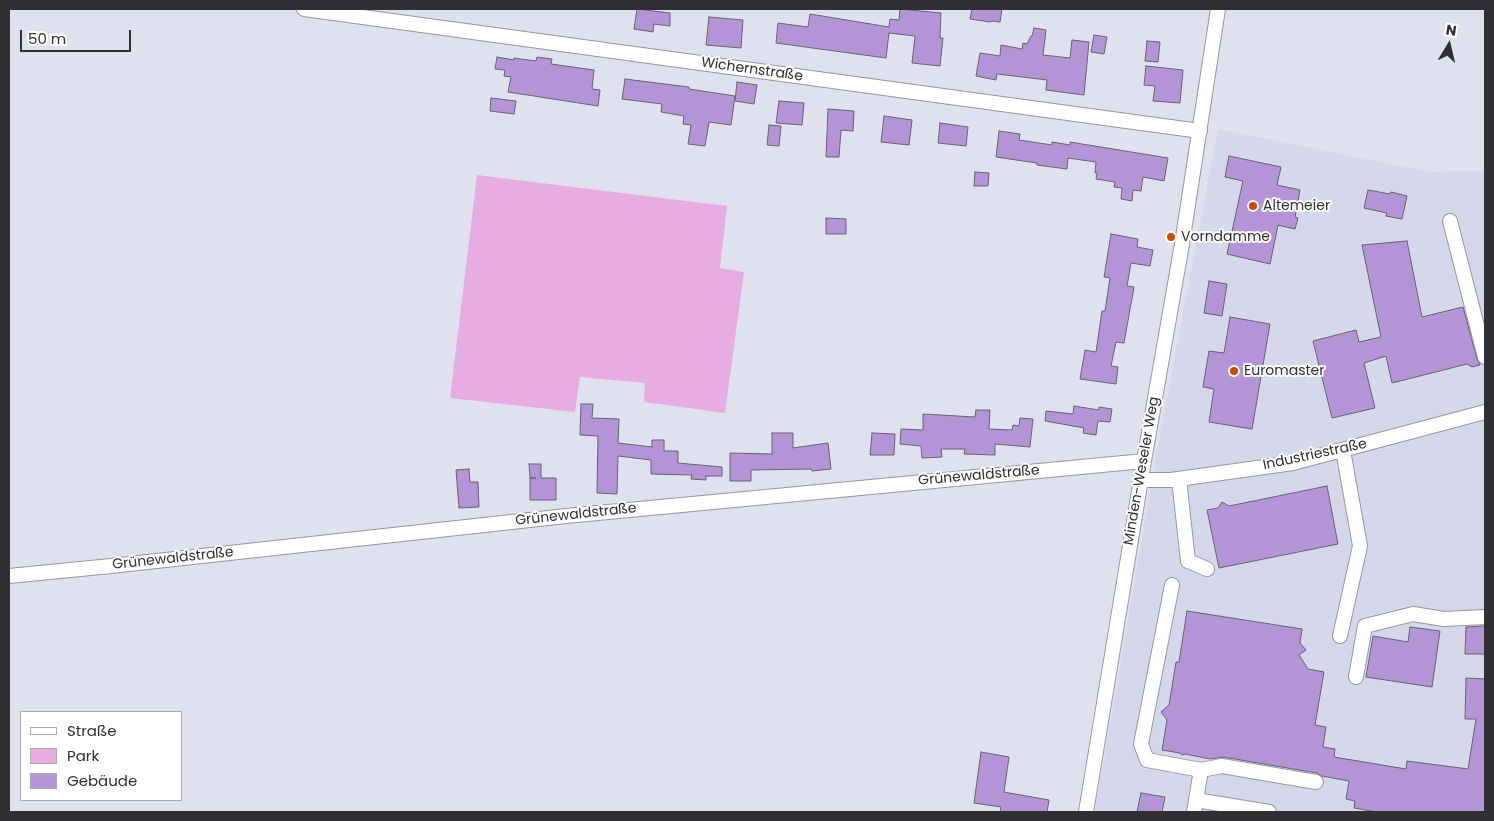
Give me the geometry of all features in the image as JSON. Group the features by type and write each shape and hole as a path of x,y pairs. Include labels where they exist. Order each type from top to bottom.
{"street":[{"name":"Wichernstraße","path":"304,9 1200,131"},
{"name":"Minden-Weseler Weg","path":"1086,812 1200,131 1218,9"},
{"path":"1450,221 1485,357"},
{"name":"Industriestraße","path":"1141,480 1179,478 1293,463 1484,417"},
{"path":"1340,636 1360,546 1343,450"},
{"name":"Grünewaldstraße","path":"9,576 576,515 1144,461"},
{"path":"1179,478 1188,561 1207,569"},
{"path":"1172,585 1142,744 1147,760 1201,770 1222,766 1316,782"},
{"path":"1356,677 1365,626 1413,614 1444,620 1485,617"},
{"path":"1201,770 1195,806 1269,812"}],"shaded area":[{"path":"1218,129 1431,172 1485,170 1485,812 1095,812 1158,445"}],"green space":[{"path":"477,175 727,206 720,268 744,272 725,413 644,402 645,383 580,377 575,412 450,398"}],"building":[{"path":"637,9 670,13 670,26 654,24 653,32 634,29"},
{"path":"900,9 941,13 940,38 943,38 940,66 912,63 915,36 889,33 886,58 776,43 778,23 808,27 810,14 889,27 890,19 899,20"},
{"path":"972,9 1002,9 1000,22 970,19"},
{"path":"709,17 743,20 741,48 706,45"},
{"path":"1034,28 1046,30 1043,55 1070,58 1072,40 1089,42 1084,95 1046,90 1047,80 997,74 996,80 976,76 980,53 1000,56 1001,45 1022,49 1023,43 1027,44 1032,36"},
{"path":"1094,35 1107,37 1104,54 1091,52"},
{"path":"1147,41 1160,42 1158,62 1145,61"},
{"path":"497,57 536,61 537,57 552,59 551,64 594,70 592,89 600,90 598,106 508,92 511,77 504,76 505,70 495,69"},
{"path":"1146,66 1183,70 1180,103 1153,101 1155,86 1144,85"},
{"path":"625,79 689,87 689,89 735,96 731,125 709,122 705,146 688,144 691,125 683,124 684,116 661,112 662,104 622,99"},
{"path":"737,82 757,85 754,104 735,101"},
{"path":"491,98 516,101 514,114 490,111"},
{"path":"779,101 804,103 802,125 776,123"},
{"path":"828,109 854,111 853,131 841,130 839,157 826,157"},
{"path":"884,116 912,120 909,145 881,142"},
{"path":"940,123 968,127 966,146 938,143"},
{"path":"769,125 781,126 779,146 767,145"},
{"path":"999,131 1020,134 1019,140 1052,145 1052,142 1070,145 1070,142 1168,158 1164,181 1143,177 1141,191 1133,190 1132,201 1121,199 1122,188 1114,187 1115,182 1096,179 1096,162 1068,158 1067,169 996,157"},
{"path":"1229,156 1281,167 1277,185 1300,190 1295,217 1298,218 1295,229 1278,225 1270,264 1227,254 1243,181 1225,177"},
{"path":"975,172 989,173 988,186 974,186"},
{"path":"1368,190 1390,194 1391,192 1407,196 1402,219 1386,216 1387,213 1364,208"},
{"path":"826,218 846,219 846,234 826,234"},
{"path":"1111,234 1138,239 1137,247 1153,250 1150,266 1131,263 1127,286 1134,287 1124,343 1116,342 1111,366 1118,367 1116,384 1080,379 1085,350 1096,352 1102,311 1105,311 1110,278 1104,277"},
{"path":"1407,241 1422,317 1463,307 1480,365 1472,367 1467,364 1392,383 1386,356 1364,363 1375,408 1332,418 1313,341 1356,330 1359,342 1381,337 1362,245"},
{"path":"1209,281 1227,284 1222,316 1204,313"},
{"name":"Euromaster","path":"1230,317 1270,324 1252,429 1209,422 1214,389 1203,387 1209,351 1224,353"},
{"path":"581,404 593,404 592,418 619,419 618,443 652,447 652,440 664,440 664,451 678,451 678,463 722,467 722,476 706,476 706,480 691,479 692,475 651,474 651,460 618,456 617,494 597,493 598,436 580,435"},
{"path":"1074,406 1099,410 1099,407 1112,409 1110,422 1098,421 1096,435 1083,433 1084,428 1045,421 1046,411 1073,414"},
{"path":"976,410 990,410 989,429 1012,430 1013,425 1019,426 1020,418 1033,419 1030,447 995,444 995,455 964,454 965,449 941,449 942,457 922,458 921,446 900,444 901,429 923,430 923,414 975,417"},
{"path":"772,433 793,433 793,448 828,443 831,469 812,471 811,469 751,470 751,481 730,481 730,453 772,454"},
{"path":"872,433 895,434 894,455 870,455"},
{"path":"529,464 541,464 541,478 556,478 556,500 530,500"},
{"path":"469,469 470,482 478,482 479,507 459,508 456,470"},
{"path":"1327,486 1338,544 1219,568 1207,510 1218,508 1222,502 1229,506"},
{"path":"1187,611 1302,629 1300,643 1306,650 1299,655 1308,669 1324,672 1315,725 1326,727 1323,747 1335,749 1334,757 1406,769 1407,761 1468,769 1476,719 1465,719 1466,678 1485,679 1485,812 1377,812 1354,808 1355,801 1346,799 1349,781 1322,776 1317,773 1223,757 1210,759 1162,750 1167,720 1161,712 1169,705 1176,662 1179,662"},
{"path":"1485,626 1485,654 1465,654 1466,627"},
{"path":"1410,627 1440,631 1432,687 1366,677 1373,636 1408,642"},
{"path":"981,752 1009,757 1004,792 1049,800 1047,812 1000,812 1001,807 974,803"},
{"path":"1141,793 1165,797 1162,812 1137,812"}],"place":[{"name":"Altemeier","path":"1253,206"},
{"name":"Vorndamme","path":"1171,237"},
{"name":"Euromaster","path":"1234,371"}]}
